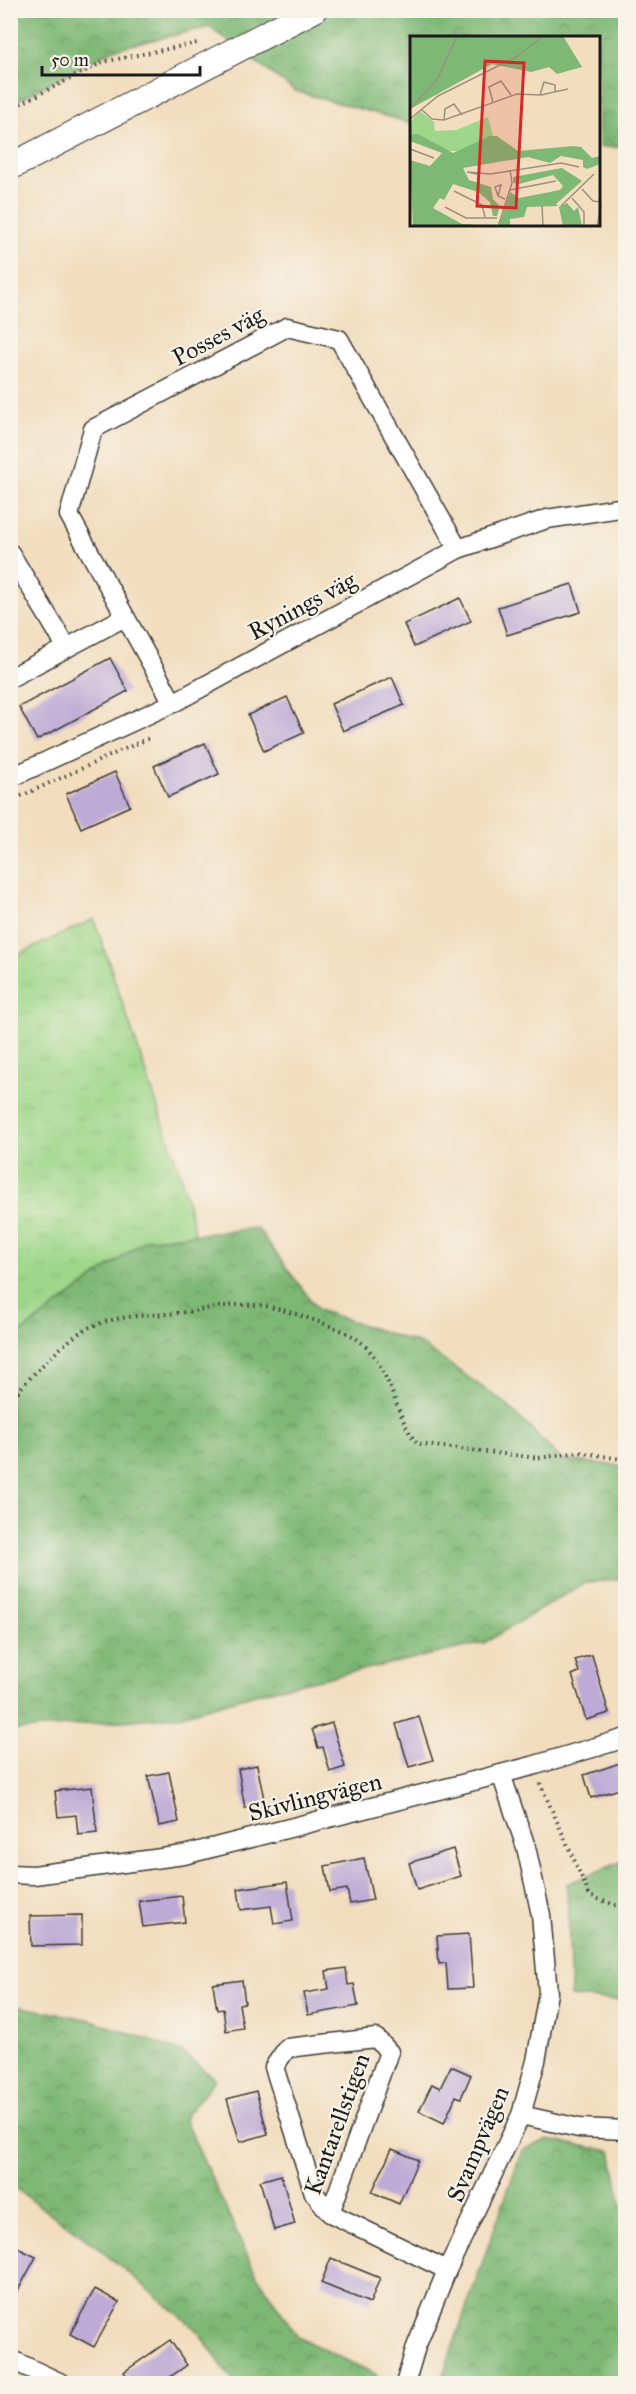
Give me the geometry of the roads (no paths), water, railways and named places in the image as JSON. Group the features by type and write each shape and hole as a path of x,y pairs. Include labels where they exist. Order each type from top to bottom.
{"main road":[{"path":"10,167 313,10"}],"street":[{"name":"Posses väg","path":"173,703 69,515 93,429 287,327 339,339 459,549"},
{"name":"Rynings väg","path":"10,778 173,703 459,549 547,519 626,507"},
{"path":"10,553 67,648"},
{"path":"10,678 126,617"},
{"name":"Skivlingvägen","path":"10,1874 34,1875 184,1855 532,1766 626,1738"},
{"name":"Svampvägen","path":"405,2384 416,2347 447,2270 521,2115 536,2061 548,1993 541,1915 526,1847 501,1774"},
{"name":"Kantarellstigen","path":"330,2213 389,2052 376,2037 287,2048 274,2067 314,2193 330,2213 447,2270"},
{"path":"521,2115 579,2128 626,2130"},
{"path":"10,2359 63,2384"}]}
